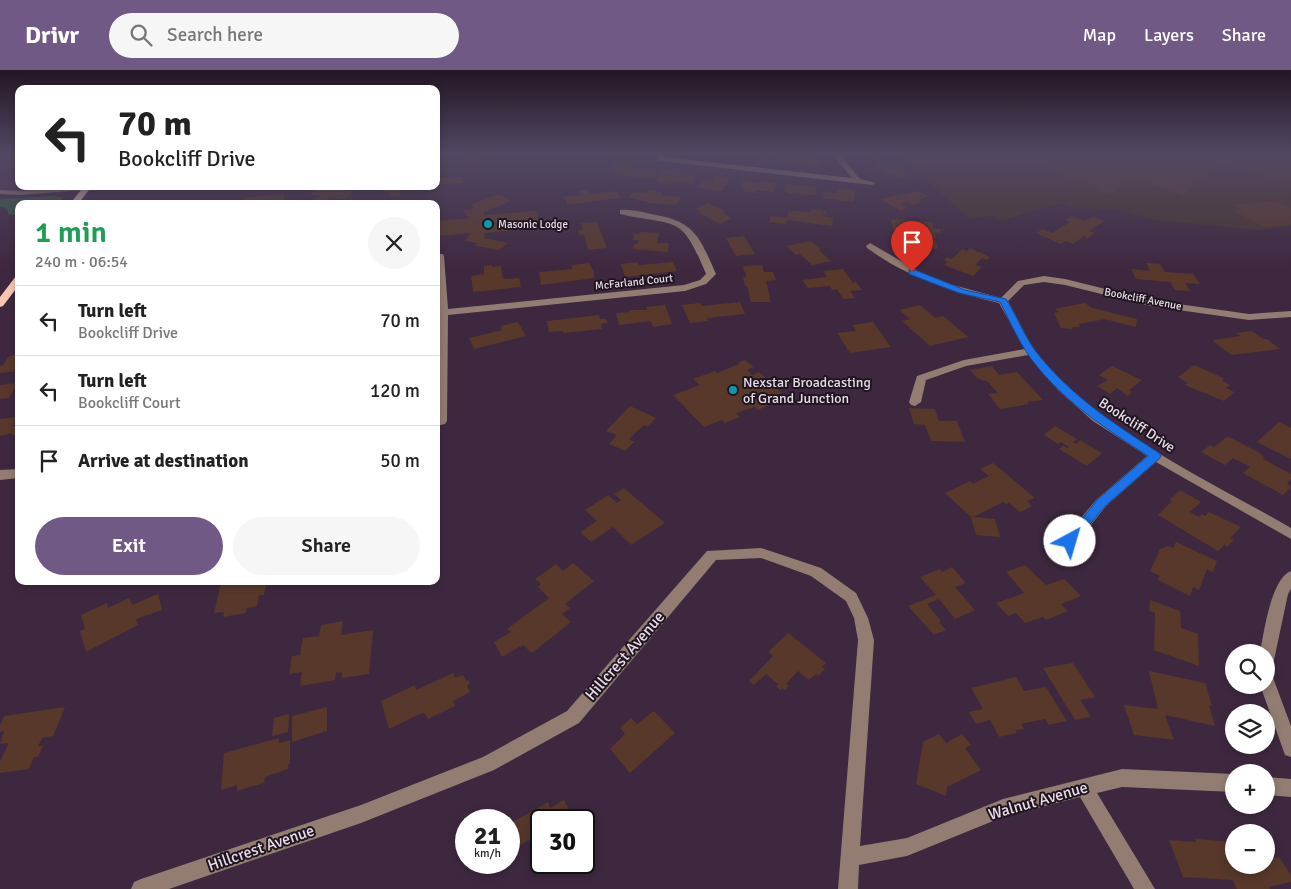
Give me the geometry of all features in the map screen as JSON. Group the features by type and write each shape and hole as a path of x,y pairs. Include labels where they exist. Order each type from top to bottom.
{"main road":[{"path":"0,304 15,283"}],"street":[{"path":"5,192 30,192"},
{"name":"McFarland Court","path":"440,312 684,288 703,282 711,274 693,237 682,225 664,219 623,212"},
{"path":"870,246 887,259 924,278 962,292 1003,300"},
{"path":"440,256 440,312"},
{"name":"Bookcliff Avenue","path":"1003,300 1021,283 1044,279 1065,282 1150,303 1239,316 1291,314"},
{"name":"Bookcliff Drive","path":"1003,300 1031,351 1063,388 1097,418 1155,456 1291,534"},
{"path":"915,402 921,378 964,363 1031,351"},
{"path":"1070,541 1101,503 1155,456"},
{"path":"0,476 15,474"},
{"name":"Hillcrest Avenue","path":"141,889 361,814 488,764 573,717 712,555 761,553 816,572 852,597 861,618 866,640 850,857"},
{"path":"1270,644 1281,592 1291,578"},
{"path":"1271,694 1291,749"},
{"name":"Walnut Avenue","path":"850,857 907,847 1003,808 1122,778 1225,783"},
{"path":"1275,787 1291,788"},
{"path":"1084,788 1145,889"},
{"path":"848,889 850,857"}],"shaded area":[{"path":"940,192 1291,192 1291,226 1258,230 1155,220 1119,210 1076,208 1062,203 1000,221 992,216 970,219"}],"green space":[{"path":"54,196 62,198 61,200 15,200 15,214 9,215 7,209 0,207 0,200"}],"building":[{"path":"312,192 353,192 345,199 330,197 326,200 315,200 320,196 310,194"},
{"path":"391,192 401,192 399,196 388,196"},
{"path":"579,192 589,192 590,194 618,192 621,198 567,205 564,197 580,195"},
{"path":"633,192 662,192 661,195 681,197 677,205 647,203 629,198"},
{"path":"788,192 815,192 815,195 788,194"},
{"path":"824,192 855,192 854,202 823,198"},
{"path":"912,192 920,192 928,196 918,200 922,202 912,205 907,202 901,204 907,207 901,211 880,199"},
{"path":"1175,192 1187,192 1184,195"},
{"path":"285,194 284,200 242,200 243,198"},
{"name":"Masonic Lodge","path":"501,195 511,201 484,212 484,215 536,211 540,227 485,233 484,238 508,243 499,250 476,246 477,243 464,241 469,236 469,233 440,236 440,221 469,218 463,211 474,208 471,204"},
{"path":"1275,201 1291,208 1291,224 1264,227 1234,211 1241,210 1234,205"},
{"path":"708,203 725,211 723,213 732,218 720,224 695,209"},
{"path":"811,209 827,211 826,215 823,214 823,216 833,218 832,226 787,220 786,224 769,222 771,216 787,218 789,211 811,212"},
{"path":"1072,216 1084,221 1093,217 1104,221 1089,231 1095,233 1088,238 1084,236 1073,244 1066,241 1061,244 1036,233 1043,229 1052,233 1070,222 1065,220"},
{"path":"891,220 932,222 934,229 940,229 941,233 935,232 936,238 924,237 925,239 935,240 938,249 919,247 915,232 893,231"},
{"path":"597,222 607,248 588,250 584,235 580,236 578,230 583,230 581,223"},
{"path":"640,232 659,233 657,243 669,243 668,252 633,249 634,244 638,244 639,240 633,240 634,234 640,234"},
{"path":"744,236 755,254 736,256 726,238"},
{"path":"811,241 831,261 812,265 800,254 796,255 786,246"},
{"path":"970,248 990,257 987,260 982,258 975,265 982,267 973,276 944,265 948,262 944,260 947,257 952,259 962,249 967,251"},
{"path":"638,262 639,265 673,262 677,271 625,277 621,264"},
{"path":"589,263 594,272 594,278 541,285 539,272 572,269 572,265"},
{"path":"1146,263 1160,264 1165,272 1193,274 1200,284 1185,283 1190,291 1175,290 1170,282 1136,279 1131,269 1150,271"},
{"path":"492,265 492,267 501,266 503,279 519,278 521,287 473,292 471,276 484,274 484,266"},
{"path":"762,265 764,272 773,272 776,280 766,281 771,302 751,302 743,277 746,277 743,266"},
{"path":"843,269 853,283 856,282 862,290 850,291 855,298 843,299 837,289 832,290 830,286 808,288 802,280 827,277 823,271"},
{"path":"740,302 745,314 707,318 708,321 690,323 682,305 700,303 702,306"},
{"path":"1085,303 1092,308 1137,319 1136,327 1105,319 1079,324 1080,327 1072,327 1073,329 1061,328 1054,313 1059,312 1055,309"},
{"path":"665,305 672,324 653,327 651,321 619,325 616,313 630,312 629,310 647,310 646,307"},
{"path":"920,305 935,318 943,316 968,337 930,346 902,321 910,319 899,310"},
{"path":"599,315 600,319 606,319 607,323 601,324 602,329 564,333 563,331 549,332 547,321"},
{"path":"518,322 526,336 474,349 469,338 502,330 500,326"},
{"path":"873,322 891,347 850,353 837,333 856,331 852,325"},
{"path":"1252,331 1280,349 1231,355 1212,340 1241,336 1236,333"},
{"path":"15,355 15,371 0,373 0,366 3,365 9,356"},
{"name":"Nexstar Broadcasting of Grand Junction","path":"745,360 754,367 747,370 752,375 759,372 784,395 766,402 769,405 758,410 755,407 736,413 740,417 725,423 722,420 704,427 673,395 700,385 693,379 715,371 717,373"},
{"path":"1194,365 1224,379 1222,381 1230,385 1226,388 1234,392 1224,401 1185,385 1188,383 1178,377"},
{"path":"992,366 999,375 1017,372 1043,400 1000,409 988,394 998,393 988,382 977,378 970,370"},
{"path":"1112,366 1142,380 1129,390 1132,392 1128,396 1117,388 1110,394 1097,386 1108,380 1099,375"},
{"path":"15,383 15,388 9,398 0,399 0,385"},
{"path":"630,406 656,418 647,427 644,425 629,439 634,442 625,451 609,444 617,435 606,431"},
{"path":"909,408 935,409 939,421 957,421 965,442 931,441 925,425 914,424"},
{"path":"15,417 12,426 15,426 15,435 12,435 13,433 0,436 0,419"},
{"path":"1279,422 1291,428 1291,459 1257,442"},
{"path":"1055,426 1077,439 1073,442 1076,444 1080,440 1102,453 1087,466 1059,449 1063,446 1069,447 1061,442 1058,444 1044,435"},
{"path":"1229,437 1258,452 1264,457 1263,459 1291,474 1291,479 1287,483 1291,487 1283,495 1243,473 1250,467 1233,458 1225,465 1201,452 1210,445 1214,447"},
{"path":"993,463 1035,498 1027,501 1032,506 1020,512 1009,503 1003,502 973,517 995,519 1000,537 976,535 971,517 945,493 970,481 973,484 989,476 980,469"},
{"path":"624,488 665,523 631,545 613,527 591,542 580,532 597,521 585,510 608,495 617,503 621,500 614,494"},
{"path":"1180,490 1201,502 1190,512 1199,517 1202,514 1205,516 1209,512 1241,527 1230,538 1234,540 1227,547 1224,545 1218,551 1158,515"},
{"path":"1176,542 1217,561 1213,572 1207,569 1199,590 1193,587 1190,596 1158,580 1160,576 1150,571 1160,549 1168,546 1173,548"},
{"path":"573,563 594,581 565,604 570,608 562,614 571,622 532,653 523,645 502,657 494,642 511,632 507,629 549,598 538,587 541,584 535,579 556,564 563,571"},
{"path":"1025,565 1046,585 1064,579 1081,596 1061,604 1068,611 1046,620 1043,617 1025,623 1016,613 1008,616 996,603 1024,593 1006,572"},
{"path":"952,567 966,583 955,587 975,610 955,619 939,599 927,604 946,630 934,635 908,606 936,595 920,577 940,569 942,572"},
{"path":"221,585 266,585 264,595 259,595 257,606 247,608 246,613 223,617 224,612 214,613"},
{"path":"158,594 162,610 136,619 138,625 86,652 80,631 85,629 81,615 107,603 108,608 129,598 132,605"},
{"path":"1150,600 1180,611 1181,628 1198,634 1199,666 1154,650 1155,613 1149,611"},
{"path":"343,621 341,635 373,630 369,674 342,678 342,672 336,673 335,680 300,686 302,672 289,674 292,656 300,655 303,638 319,636 321,625"},
{"path":"788,633 826,663 822,667 825,669 818,676 816,674 809,680 798,671 786,684 789,686 785,690 782,688 780,690 776,686 778,684 766,674 754,685 749,681 773,656 768,652"},
{"path":"1073,663 1095,697 1080,700 1091,717 1075,720 1043,668"},
{"path":"1149,671 1205,683 1212,706 1209,705 1215,726 1165,715 1174,740 1134,735 1124,705 1158,709"},
{"path":"453,673 455,678 463,675 470,684 467,685 470,692 453,701 455,706 428,719 422,713 389,729 381,701 415,685 416,690"},
{"path":"1016,677 1024,691 1046,687 1067,721 1049,725 1045,719 1021,724 1024,729 1015,730 1017,733 999,737 990,720 976,724 969,712 983,709 971,688"},
{"path":"65,707 53,736 42,738 38,746 43,746 38,757 34,757 29,769 0,773 0,761 9,743 0,744 4,731 0,732 0,725 4,716"},
{"path":"327,707 327,731 292,742 292,716"},
{"path":"654,711 675,733 630,773 610,749 625,734 620,728 631,718 637,724"},
{"path":"289,714 288,732 272,736 274,718"},
{"path":"939,734 946,743 962,734 971,745 965,748 981,770 947,787 946,796 916,784 923,742"},
{"path":"279,738 279,743 290,740 290,764 288,764 288,769 265,777 264,783 237,791 237,785 221,790 224,753"},
{"path":"564,800 568,809 536,809 548,802 550,808"},
{"path":"530,812 530,842 529,840 520,845 520,818"},
{"path":"1195,839 1225,841 1225,874 1275,874 1275,858 1279,857 1291,875 1291,882 1269,887 1270,889 1237,889 1233,880 1183,877 1169,840 1196,842"}],"place":[{"name":"Masonic Lodge","path":"488,224"},
{"name":"Nexstar Broadcasting of Grand Junction","path":"733,390"}],"route":[{"path":"912,272 962,292 1003,300 1035,358 1063,388 1097,418 1155,456 1101,503 1070,541"}]}
